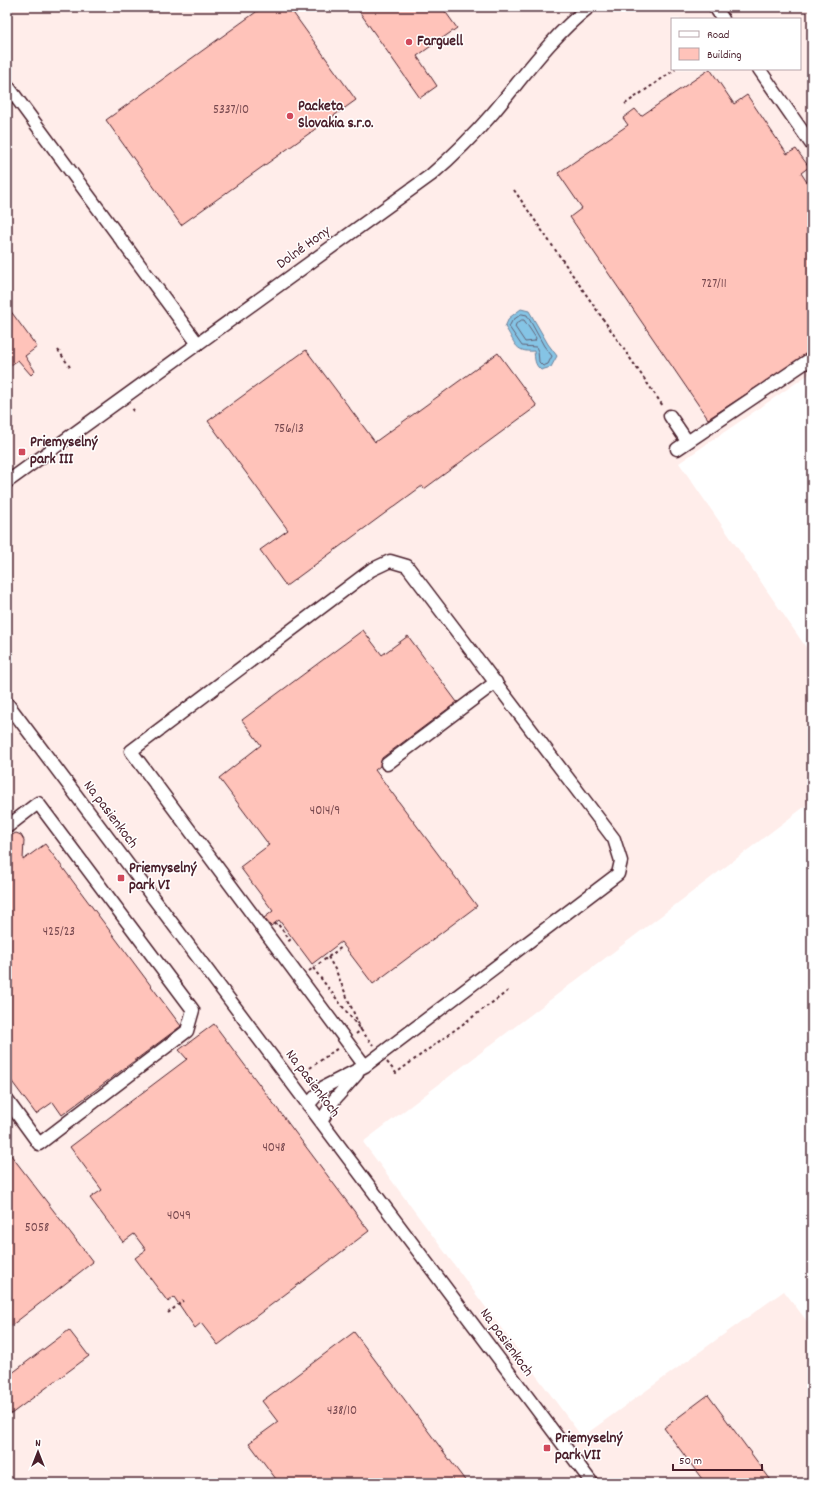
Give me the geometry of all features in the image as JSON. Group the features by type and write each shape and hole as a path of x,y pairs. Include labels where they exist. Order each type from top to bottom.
{"street":[{"name":"Dolné Hony","path":"7,482 431,175 460,149 493,112 547,45 590,7"},
{"path":"715,7 722,18"},
{"path":"760,70 812,146"},
{"path":"7,85 198,344"},
{"path":"677,449 812,358"},
{"path":"670,416 688,441"},
{"path":"308,1105 324,1087 365,1066 618,874 621,861 614,839 407,566 390,561 371,570 131,751 365,1066"},
{"path":"387,764 496,682"},
{"name":"Na pasienkoch","path":"7,703 592,1483"},
{"path":"7,827 38,803 193,1010 187,1031 39,1144 7,1100"},
{"path":"321,1122 334,1100 365,1066"}],"path":[{"path":"625,104 675,70"},
{"path":"514,190 670,416"},
{"path":"58,350 70,367"},
{"path":"265,931 277,923 290,940 284,945"},
{"path":"305,974 342,947"},
{"path":"313,968 361,1030 336,971 328,958"},
{"path":"168,1313 184,1301"}],"shaded area":[{"path":"7,7 812,7 812,372 679,463 812,656 812,801 363,1142 582,1437 784,1291 812,1328 812,1483 7,1483"}],"water":[{"path":"521,309 529,311 548,344 557,356 551,367 541,370 536,363 534,351 522,350 519,348 505,327 509,318"}],"building":[{"path":"263,7 289,7 356,100 181,225 106,120"},
{"name":"Farguell","path":"356,7 442,7 457,28 417,56 437,86 420,98"},
{"path":"711,70 734,104 747,95 787,154 796,149 809,167 801,173 812,190 812,351 708,419 570,217 582,208 558,173 628,125 623,118 635,109 641,116"},
{"path":"7,306 37,347 25,356 35,371 31,375 18,360 7,368"},
{"path":"306,350 375,442 498,353 537,406 424,489 422,486 286,586 260,550 288,530 208,421"},
{"path":"363,630 382,655 408,636 457,702 382,758 380,766 375,770 477,906 373,984 341,942 312,964 279,920 271,926 264,918 273,911 240,867 269,845 219,778 261,745 242,720"},
{"path":"16,833 21,835 24,840 23,860 45,844 181,1026 62,1115 53,1102 36,1114 7,1075 7,841"},
{"path":"214,1024 369,1231 218,1345 201,1323 195,1328 174,1297 168,1302 135,1258 146,1250 134,1234 123,1242 90,1198 102,1190 70,1147 187,1059 179,1050"},
{"path":"7,1150 93,1262 7,1329"},
{"path":"69,1330 89,1356 7,1417 7,1377"},
{"path":"354,1332 467,1483 279,1483 249,1443 278,1422 262,1401"},
{"path":"708,1395 773,1483 705,1483 664,1428"}],"place":[{"name":"Farguell","path":"409,42"},
{"name":"Packeta Slovakia s.r.o.","path":"290,116"},
{"name":"Priemyselný park III","path":"22,452"},
{"name":"Priemyselný park VI","path":"121,878"},
{"name":"Priemyselný park VII","path":"547,1448"}]}
